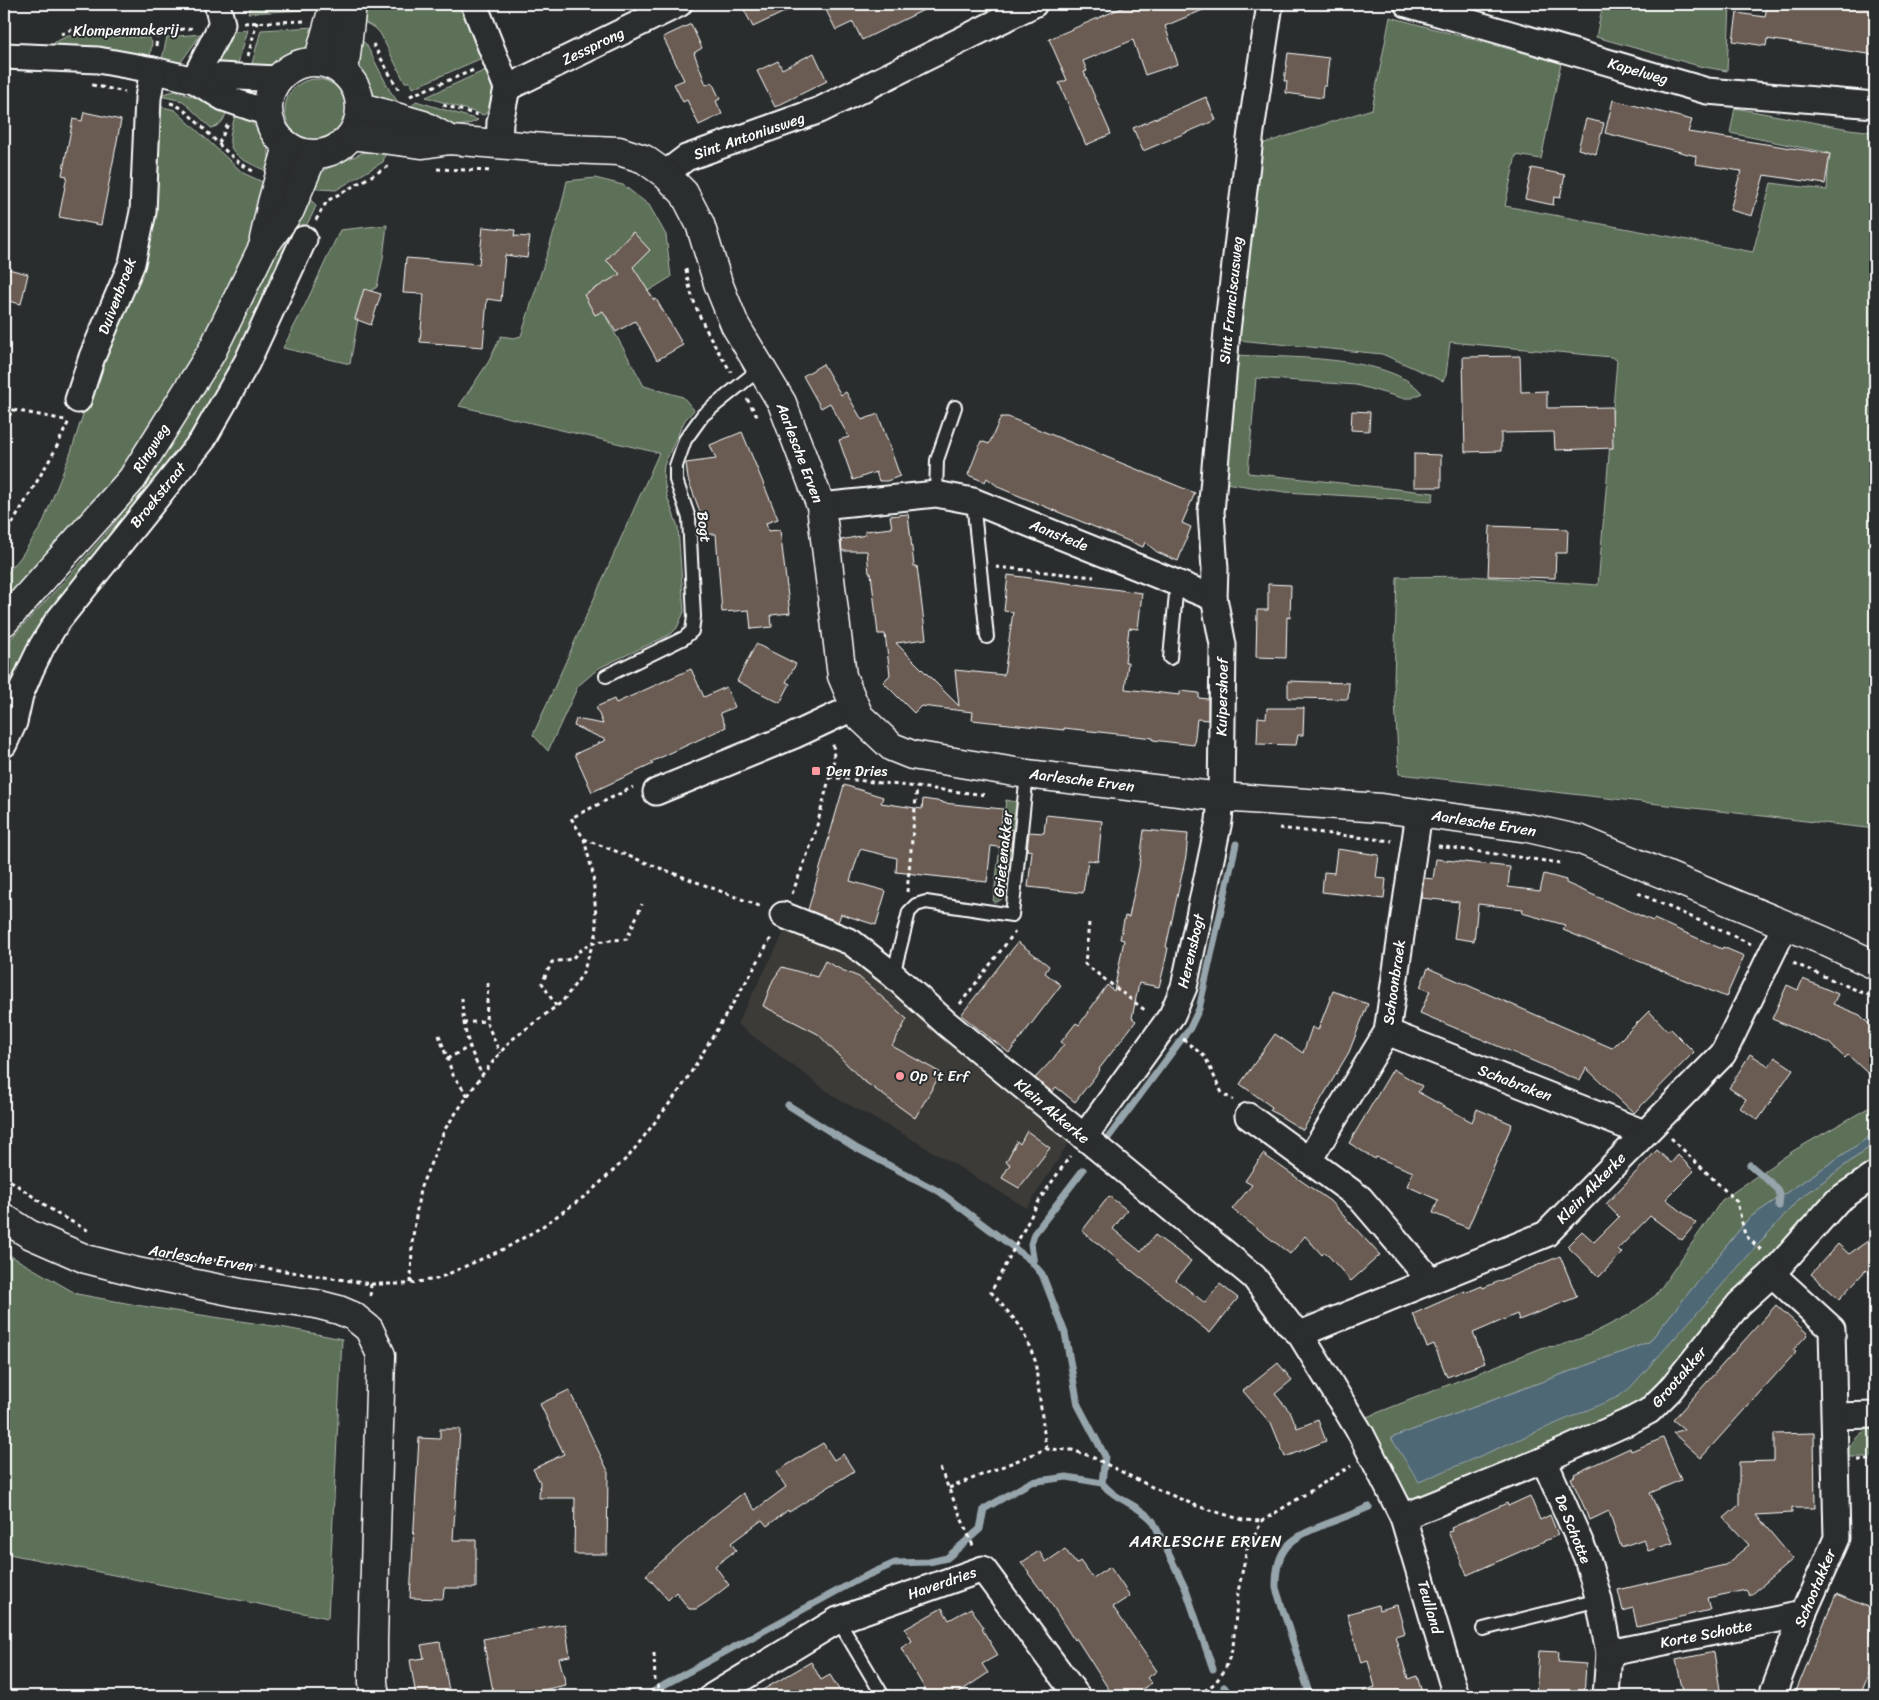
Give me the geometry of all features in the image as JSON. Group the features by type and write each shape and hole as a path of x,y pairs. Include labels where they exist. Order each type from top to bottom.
{"street":[{"path":"318,62 334,4"},
{"path":"344,72 352,4"},
{"path":"474,4 507,88 500,133"},
{"name":"Zessprong","path":"507,88 679,4"},
{"name":"Sint Antoniusweg","path":"666,174 686,158 820,110 1034,4"},
{"name":"Sint Franciscusweg","path":"1214,598 1215,569 1211,512 1226,331 1251,130 1270,4"},
{"name":"Kapelweg","path":"1407,4 1707,91 1875,105"},
{"path":"194,80 219,14"},
{"name":"Klompenmakerij","path":"4,56 98,60 153,70 194,80 224,98 268,113"},
{"path":"318,62 336,67 344,72 356,88 361,107 359,122 352,135 344,144 335,150 301,150 278,137 273,129 268,113 270,95 278,79 284,73 300,64 318,62"},
{"name":"Duivenbroek","path":"73,410 92,357 132,263 143,212 148,98 153,70"},
{"name":"Klompenmakerij","path":"194,80 220,76 278,79"},
{"path":"361,107 423,125 450,140"},
{"path":"352,135 423,144 500,133 544,148 618,151 644,159 666,174"},
{"name":"Ringweg","path":"4,622 132,479 211,353 262,249 272,203 301,150"},
{"name":"Aarlesche Erven","path":"666,174 684,193 700,224 718,283 735,325 782,403 821,506 842,676 860,716 892,747 912,755 1027,774 1221,796 1381,808 1528,828 1581,840 1822,940 1875,965"},
{"name":"Broekstraat","path":"4,744 14,722 20,695 42,646 56,623 202,441 247,362 304,239"},
{"name":"Aanstede","path":"821,506 936,494 973,501 1214,598"},
{"name":"Kuipershoef","path":"1214,598 1222,645 1221,796"},
{"path":"656,792 795,735 855,707"},
{"name":"Herensbogt","path":"1084,1137 1167,1027 1184,987 1219,821 1221,796"},
{"name":"Schoonbraek","path":"1310,1160 1387,1032 1419,813"},
{"name":"Klein Akkerke","path":"784,915 851,942 893,975 946,1023 1254,1277 1289,1324 1300,1334 1371,1454 1403,1518"},
{"name":"Klein Akkerke","path":"1300,1334 1546,1234 1723,1054 1785,926"},
{"name":"Schabraken","path":"1387,1032 1649,1128"},
{"path":"1248,1116 1360,1198 1430,1281"},
{"name":"Grootakker","path":"1403,1518 1544,1460 1630,1422 1649,1411 1669,1391 1739,1304 1768,1263 1838,1200 1875,1175"},
{"name":"Aarlesche Erven","path":"4,1218 29,1234 86,1259 137,1272 240,1293 316,1304 353,1316 369,1329 381,1355 373,1682 375,1696"},
{"name":"Schootakker","path":"1768,1263 1832,1329 1837,1538 1803,1614 1772,1696"},
{"path":"1835,1416 1875,1416"},
{"name":"De Schotte","path":"1544,1460 1586,1558 1599,1600 1609,1653 1606,1696"},
{"name":"Teulland","path":"1403,1518 1456,1696"},
{"name":"Haverdries","path":"713,1696 838,1620 983,1569 1077,1696"},
{"name":"Korte Schotte","path":"1609,1653 1803,1614"}],"lane":[{"name":"Bogt","path":"606,676 684,638 692,631 694,618 689,518 676,480 676,466 685,440 703,415 762,367"},
{"path":"936,494 937,460 955,407"},
{"path":"973,501 987,637"},
{"path":"1170,658 1177,583"},
{"name":"Grietenakker","path":"916,905 926,902 1012,915 1027,774"},
{"path":"893,975 910,912 916,905"},
{"path":"1483,1629 1599,1600"},
{"path":"838,1620 883,1696"}],"path":[{"name":"Klompenmakerij","path":"35,56 47,41 70,30 158,32 219,14 257,22"},
{"path":"418,98 409,96 496,61"},
{"path":"436,104 500,133"},
{"name":"Aarlesche Erven","path":"690,286 692,298 703,325 763,426"},
{"path":"4,408 13,410 73,410 49,460 4,538"},
{"path":"4,423 13,410"},
{"name":"Aanstede","path":"979,565 1095,577"},
{"path":"584,839 784,915 814,837 834,760 830,719"},
{"path":"916,905 906,890 917,787"},
{"path":"411,1283 412,1243 420,1189 445,1129 482,1075 510,1041 562,1002 582,976 594,942 597,932 593,874 584,839 570,818"},
{"name":"Aarlesche Erven","path":"1278,828 1569,864"},
{"path":"1633,891 1875,998"},
{"path":"556,1006 542,983 552,962 572,959 579,950 594,942 627,938 642,904"},
{"name":"Aarlesche Erven","path":"205,1258 371,1284 411,1283 437,1279 496,1254 540,1228 588,1194 629,1156 682,1087 752,972 784,915"},
{"path":"1089,923 1085,964 1205,1056 1222,1093"},
{"path":"946,1023 1016,931"},
{"path":"488,983 486,1021 500,1053"},
{"path":"462,998 463,1023 469,1047 482,1075"},
{"path":"463,1023 486,1021"},
{"path":"439,1035 453,1075 468,1096"},
{"path":"448,1059 469,1047"},
{"path":"1649,1128 1737,1202 1745,1235 1768,1263"},
{"path":"1046,1449 1035,1360 1021,1327 991,1292 1040,1199 1084,1137"},
{"path":"4,1176 59,1215 99,1235"},
{"path":"369,1329 371,1284"},
{"path":"949,1488 1046,1449 1072,1450 1090,1456 1152,1487 1197,1506 1243,1520 1262,1521"},
{"path":"1198,1696 1215,1684 1225,1670 1232,1647 1238,1592 1247,1549 1262,1521 1371,1454"},
{"path":"940,1468 974,1548"},
{"path":"654,1653 655,1681 664,1696"}],"shaded area":[{"name":"Op 't Erf","path":"787,927 843,953 888,984 1069,1142 1027,1208 912,1139 838,1099 737,1024"}],"green space":[{"path":"252,4 327,4 326,9 248,13"},
{"path":"362,4 461,4 483,53 482,58 413,88 410,82 405,82 403,79 380,33 360,20"},
{"path":"1603,4 1730,4 1727,71 1699,66 1596,37"},
{"path":"1390,17 1561,63 1541,159 1516,155 1505,206 1753,252 1771,183 1827,190 1829,153 1730,133 1735,108 1875,132 1875,829 1399,774 1394,681 1397,577 1471,576 1598,585 1617,360 1611,357 1450,342 1446,375 1443,381 1382,354 1238,340 1262,144 1372,109"},
{"path":"315,27 310,45 304,51 271,67 250,71 261,30"},
{"path":"248,30 236,70 209,66 223,32"},
{"path":"201,34 181,62 162,59 167,37"},
{"path":"68,36 148,37 152,42 150,57 51,47 55,42"},
{"path":"359,38 366,44 390,91 398,102 396,110 378,100 360,68 357,60"},
{"path":"488,69 494,93 492,104 484,115 426,97"},
{"path":"316,79 328,82 338,88 344,98 347,110 344,122 338,132 328,138 316,141 304,138 294,132 288,122 285,110 288,98 294,88 304,82"},
{"path":"175,91 228,108 222,121 211,128 183,101 160,96"},
{"path":"416,101 478,120 461,126 452,126 408,114"},
{"path":"155,105 175,110 243,173 267,184 258,215 243,257 215,318 202,344 158,417 96,500 4,604 4,577 20,558 42,525 71,452 108,336"},
{"path":"236,112 252,123 263,137 269,153 270,173 240,158 232,149 230,135"},
{"path":"387,149 383,162 336,190 319,189 310,185 326,169 369,150"},
{"path":"595,178 623,185 649,205 666,235 671,277 606,317 644,386 683,397 694,410 685,420 680,430 664,465 663,475 667,496 678,527 684,612 677,628 671,634 599,668 578,686 548,751 533,735 659,453 459,406 489,361 501,336 514,338 521,336 559,216 567,181"},
{"path":"304,197 316,206 312,215 216,392 4,724 4,646 114,524 154,470 223,359"},
{"path":"387,225 377,287 362,296 350,364 283,348 340,230"},
{"path":"1236,355 1335,360 1362,365 1386,371 1407,380 1422,393 1412,398 1402,398 1356,385 1256,378 1248,473 1434,493 1432,501 1285,492 1225,483"},
{"path":"1006,800 1016,802 1005,893 1001,900 993,902"},
{"path":"1875,1104 1875,1133 1749,1218 1649,1342 1391,1438 1618,1397 1798,1200 1875,1143 1875,1166 1638,1409 1415,1501 1410,1499 1359,1420 1544,1347 1559,1346 1587,1336 1629,1315 1656,1295 1722,1200 1793,1151"},
{"path":"4,1252 77,1294 342,1339 328,1618 4,1553"},
{"path":"1867,1429 1875,1429 1875,1457 1846,1457 1854,1441"}],"water":[{"path":"1875,1133 1875,1143 1798,1200 1630,1388 1618,1397 1419,1482 1391,1438 1649,1342 1749,1218"}],"building":[{"path":"741,4 801,4 753,27"},
{"path":"823,4 936,4 862,40 853,22 836,30"},
{"path":"1131,4 1217,4 1165,26 1178,64 1145,75 1133,40 1083,61 1087,71 1084,72 1111,134 1086,145 1059,83 1067,80 1049,39"},
{"path":"1774,4 1805,4 1846,10 1847,4 1875,4 1875,55 1767,39 1766,46 1733,41 1737,13 1765,17 1767,6 1774,7"},
{"path":"691,24 702,48 694,53 706,85 712,82 720,99 716,101 722,114 699,125 687,100 683,102 674,84 684,80 663,37"},
{"path":"814,53 827,81 775,107 757,71 778,61 782,69"},
{"path":"1288,53 1329,58 1326,86 1323,86 1322,98 1286,93 1287,81 1284,81"},
{"path":"1206,97 1216,120 1143,151 1133,128"},
{"path":"1613,100 1692,120 1688,132 1830,154 1825,184 1764,175 1752,216 1730,210 1741,171 1695,164 1696,156 1605,133"},
{"path":"84,112 121,120 101,225 59,217 67,176 62,175 73,119 82,121"},
{"path":"1586,119 1604,123 1596,154 1578,149"},
{"path":"1532,168 1565,175 1560,198 1554,197 1553,205 1525,199"},
{"path":"483,227 515,230 514,236 530,237 527,258 505,255 501,301 487,299 483,347 420,342 424,294 403,293 406,258 479,264"},
{"path":"633,232 650,250 633,267 654,300 656,299 683,345 657,360 635,321 616,332 603,311 595,315 584,295 620,274 606,260"},
{"path":"4,268 28,274 21,304 4,300"},
{"path":"364,289 381,294 371,325 355,319"},
{"path":"1520,356 1521,392 1547,391 1547,408 1612,407 1613,448 1555,450 1554,432 1501,433 1501,451 1465,452 1463,357"},
{"path":"823,364 841,395 846,392 862,420 878,414 900,476 887,481 879,481 876,472 853,480 839,440 849,437 830,403 821,408 803,376"},
{"path":"1352,411 1370,412 1369,431 1351,430"},
{"path":"1001,417 1008,417 1195,493 1182,523 1191,527 1178,561 1157,552 1145,542 1143,547 1000,488 987,478 985,482 968,475 981,441 989,444"},
{"path":"742,432 778,519 766,523 768,531 780,530 790,613 771,615 772,627 751,629 749,610 722,612 716,534 708,534 688,479 686,463 716,459 710,445"},
{"path":"1414,454 1441,455 1441,487 1414,487"},
{"path":"908,514 926,639 896,643 959,706 955,670 1004,675 1013,612 1004,611 1008,575 1142,593 1138,629 1129,628 1125,662 1128,662 1125,689 1180,695 1180,691 1199,693 1199,698 1208,699 1208,720 1197,719 1194,745 1153,740 1153,738 972,720 973,712 921,706 914,713 883,682 890,675 885,634 878,634 867,551 842,551 841,540 865,535 865,531 892,528 890,516"},
{"path":"1490,526 1568,529 1567,553 1556,553 1555,578 1488,576"},
{"path":"1268,584 1291,585 1290,618 1287,617 1286,658 1256,657 1257,610 1268,610"},
{"path":"756,644 796,664 786,682 790,684 780,703 737,681"},
{"path":"691,669 704,697 726,687 735,707 720,713 726,727 592,792 575,754 606,740 574,726 576,719 603,724 596,707 614,699 616,703"},
{"path":"1288,681 1349,683 1348,699 1288,698"},
{"path":"1267,708 1304,708 1303,735 1298,735 1296,745 1257,744 1258,717 1266,718"},
{"path":"844,785 883,797 881,803 922,809 923,799 1003,809 1001,828 1013,830 1011,849 991,846 987,882 896,872 897,858 860,849 850,881 886,891 876,925 841,914 838,922 808,910"},
{"path":"1046,815 1102,821 1098,861 1088,860 1083,893 1028,887 1032,851 1027,850 1029,832 1044,833"},
{"path":"1144,830 1188,834 1186,856 1159,987 1139,983 1132,1018 1136,1021 1075,1102 1056,1087 1052,1092 1035,1078 1053,1059 1064,1044 1061,1042 1076,1023 1079,1025 1107,985 1114,991 1124,940 1120,939 1125,916 1129,917 1139,868"},
{"path":"1337,849 1379,855 1376,878 1386,879 1384,899 1322,892 1324,872 1334,873"},
{"path":"1436,859 1510,867 1508,887 1540,891 1544,874 1566,880 1566,883 1653,921 1654,919 1722,949 1723,947 1744,956 1726,997 1563,930 1565,925 1522,913 1523,909 1478,904 1474,941 1454,938 1459,902 1421,898 1424,878 1433,879"},
{"path":"1018,942 1049,966 1045,973 1061,985 1009,1053 961,1015"},
{"path":"825,961 859,977 907,1019 892,1046 941,1073 915,1118 861,1079 818,1034 763,1006 773,980 782,967 817,977"},
{"path":"1428,968 1612,1048 1649,1011 1668,1031 1671,1029 1694,1052 1634,1113 1586,1068 1580,1081 1420,1013 1430,991 1420,987"},
{"path":"1803,979 1838,994 1833,1004 1860,1015 1875,1030 1875,1080 1848,1055 1845,1058 1829,1043 1772,1019 1787,985 1798,990"},
{"path":"1333,991 1368,1004 1349,1052 1303,1130 1270,1110 1272,1107 1240,1084 1275,1034 1303,1053 1312,1027 1318,1030"},
{"path":"1750,1054 1769,1066 1775,1057 1793,1069 1758,1120 1740,1108 1746,1099 1729,1088"},
{"path":"1393,1069 1422,1086 1418,1092 1472,1122 1477,1109 1512,1124 1468,1228 1433,1213 1438,1200 1407,1186 1413,1172 1376,1157 1375,1159 1349,1143"},
{"path":"1027,1131 1050,1148 1019,1188 1002,1178 1010,1164 1006,1162 1017,1141 1020,1144"},
{"path":"1657,1150 1671,1163 1678,1155 1694,1171 1666,1199 1696,1223 1682,1240 1650,1216 1618,1249 1622,1253 1599,1277 1567,1246 1582,1231 1594,1242 1619,1217 1606,1204"},
{"path":"1263,1154 1330,1201 1380,1255 1351,1281 1325,1252 1322,1255 1305,1236 1290,1254 1232,1209 1252,1185 1245,1181"},
{"path":"1109,1196 1127,1210 1113,1229 1141,1252 1155,1235 1191,1261 1176,1280 1205,1303 1220,1284 1238,1298 1210,1333 1082,1231"},
{"path":"1875,1236 1875,1279 1866,1270 1839,1299 1811,1274 1838,1244 1849,1254"},
{"path":"1560,1256 1577,1297 1519,1320 1517,1314 1473,1333 1485,1363 1447,1377 1434,1344 1427,1347 1413,1314 1465,1291 1465,1293 1482,1286 1483,1288"},
{"path":"1776,1305 1808,1334 1793,1350 1796,1352 1701,1458 1673,1433 1684,1429 1673,1420"},
{"path":"1278,1363 1292,1380 1275,1394 1291,1413 1297,1428 1318,1420 1326,1441 1285,1457 1272,1425 1243,1391"},
{"path":"569,1390 608,1471 607,1554 574,1554 575,1498 539,1498 540,1482 533,1469 564,1454 540,1404"},
{"path":"440,1429 460,1429 453,1540 476,1540 476,1588 444,1588 443,1599 410,1598 419,1438 440,1439"},
{"path":"1814,1433 1815,1508 1792,1508 1792,1513 1756,1515 1793,1559 1750,1596 1746,1590 1707,1598 1710,1610 1637,1627 1633,1608 1623,1611 1618,1590 1725,1565 1749,1545 1724,1518 1739,1505 1739,1462 1774,1461 1774,1434"},
{"path":"1663,1438 1681,1480 1650,1493 1673,1543 1648,1551 1644,1539 1621,1547 1609,1511 1590,1520 1571,1478 1575,1476 1574,1474 1630,1448 1631,1451"},
{"path":"823,1443 834,1460 843,1454 854,1471 789,1512 788,1510 767,1526 762,1520 731,1543 736,1550 715,1566 729,1585 707,1602 696,1609 689,1609 676,1592 668,1600 646,1575 743,1493 755,1510 786,1487 776,1472"},
{"path":"1530,1496 1540,1520 1550,1515 1558,1535 1467,1575 1448,1532 1452,1531 1451,1528 1507,1503 1508,1506"},
{"path":"1065,1549 1076,1564 1080,1561 1093,1578 1110,1567 1130,1596 1113,1607 1157,1671 1147,1678 1152,1683 1131,1696 1113,1696 1076,1638 1074,1640 1042,1589 1021,1563 1039,1551 1046,1562"},
{"path":"1836,1594 1875,1610 1875,1658 1860,1696 1794,1696"},
{"path":"1378,1605 1379,1610 1397,1605 1405,1633 1395,1636 1408,1679 1417,1676 1423,1696 1364,1696 1363,1691 1375,1687 1368,1661 1361,1663 1347,1614"},
{"path":"942,1608 949,1620 971,1608 998,1655 982,1664 988,1673 961,1691 951,1696 929,1696 901,1648 912,1641 905,1629"},
{"path":"565,1624 570,1656 559,1658 566,1685 515,1696 494,1696 483,1639"},
{"path":"440,1642 450,1696 416,1696 410,1660 424,1658 421,1645"},
{"path":"1539,1651 1559,1652 1558,1662 1586,1664 1584,1696 1536,1696"},
{"path":"1714,1652 1721,1696 1684,1696 1676,1660"},
{"path":"811,1662 821,1680 830,1675 843,1696 752,1696"}],"waterway":[{"path":"1108,1138 1190,1028 1199,1009 1236,844"},
{"path":"788,1105 856,1148 940,1192 1030,1260 1042,1274 1065,1333 1078,1405 1105,1456 1102,1483 1114,1494 1140,1510 1153,1521 1186,1590 1213,1669"},
{"path":"1750,1165 1778,1189 1780,1195 1779,1206"},
{"path":"1034,1264 1031,1244 1034,1234 1083,1170"},
{"path":"646,1696 861,1578 895,1563 929,1562 947,1558 980,1529 984,1509 1031,1482 1067,1477 1102,1483"},
{"path":"1310,1696 1276,1588 1278,1563 1282,1553 1288,1546 1303,1534 1369,1507"},
{"path":"1224,1687 1231,1696"}],"place":[{"name":"Den Dries","path":"816,771"},
{"name":"Op 't Erf","path":"900,1076"}],"district":[{"name":"AARLESCHE ERVEN","path":"1206,1541"}]}
